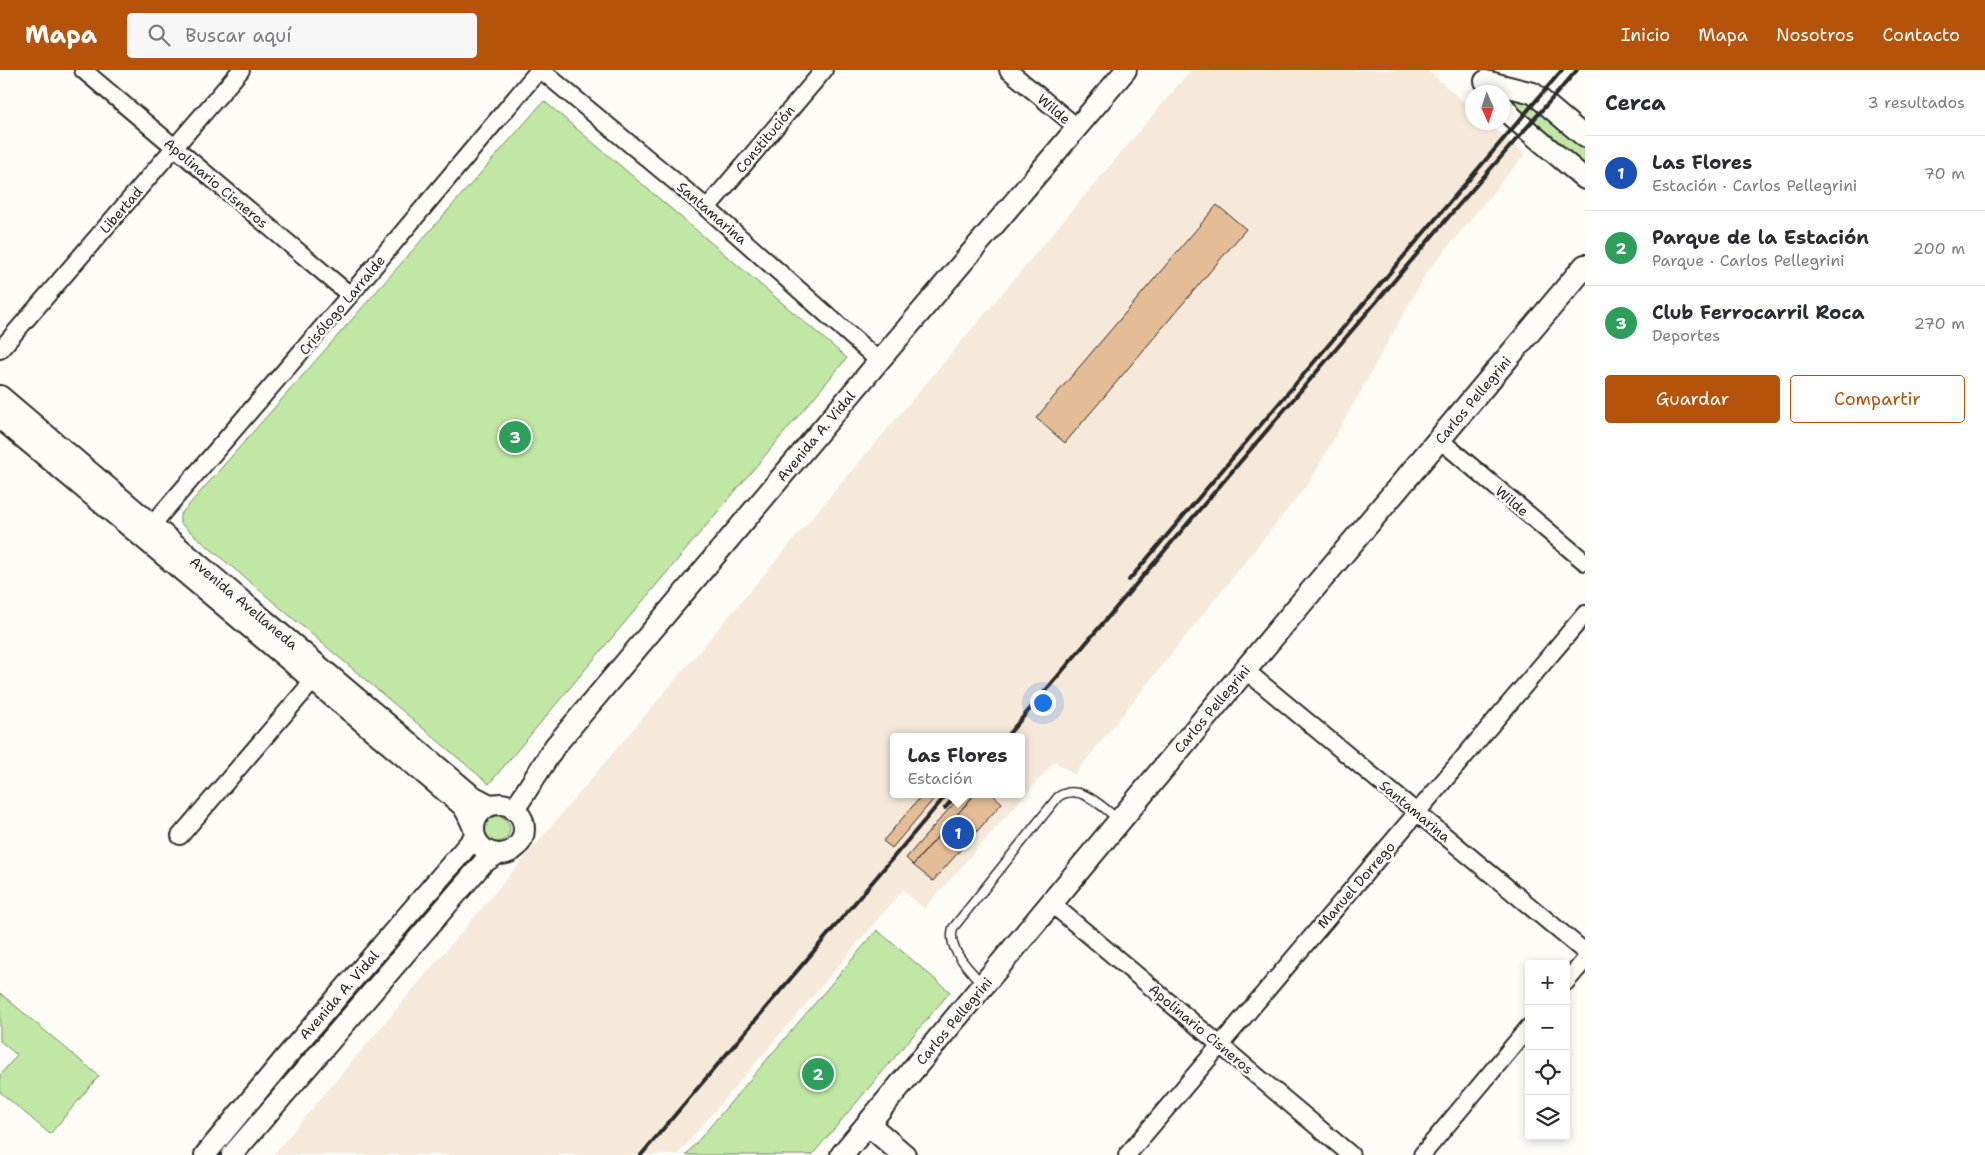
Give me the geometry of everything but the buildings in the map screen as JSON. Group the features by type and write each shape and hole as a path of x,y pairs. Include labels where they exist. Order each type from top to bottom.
{"main road":[{"name":"Carlos Pellegrini","path":"852,1152 868,1124 1245,670 1585,266"},
{"path":"868,1124 904,1155"}],"street":[{"name":"Apolinario Cisneros","path":"83,70 174,149 350,295"},
{"name":"Libertad","path":"0,350 241,70"},
{"name":"Santamarina","path":"540,70 707,208 878,361"},
{"name":"Crisólogo Larralde","path":"147,531 540,70"},
{"name":"Constitución","path":"707,208 824,70"},
{"name":"Wilde","path":"1008,70 1078,128"},
{"name":"Avenida A. Vidal","path":"514,810 555,746 878,361 1126,70"},
{"path":"1487,78 1533,94 1583,130"},
{"path":"1510,114 1585,179"},
{"name":"Avenida Avellaneda","path":"0,396 147,531 317,675 462,806 468,815 474,832"},
{"name":"Avenida Avellaneda","path":"0,418 147,531"},
{"name":"Wilde","path":"1440,440 1585,562"},
{"name":"Manuel Dorrego","path":"1126,1155 1585,614"},
{"name":"Santamarina","path":"1245,670 1585,952"},
{"path":"180,836 317,675"},
{"name":"Avenida Avellaneda","path":"317,675 471,795 490,806"},
{"path":"490,806 507,806 514,810 523,823 522,838 512,850 497,854 483,849 474,832 478,814 490,806"},
{"name":"Avenida A. Vidal","path":"205,1155 474,832"},
{"name":"Avenida A. Vidal","path":"232,1155 301,1072 483,863 497,854"},
{"name":"Apolinario Cisneros","path":"1052,904 1350,1155"},
{"path":"1570,977 1585,960"},
{"path":"1422,1155 1525,1032"},
{"path":"285,1058 301,1072"}],"lane":[{"path":"984,986 953,949 950,937 953,928 1058,797 1064,793 1075,791 1084,794 1120,820"}],"shaded area":[{"path":"1191,70 1427,70 1465,103 1465,130 1496,130 1525,154 1427,272 1311,480 1074,775 1055,761 1025,795 1025,733 890,733 890,798 1022,798 924,909 903,890 677,1155 273,1155"}],"green space":[{"path":"1520,95 1585,148 1585,170 1510,107"},
{"path":"544,101 847,358 489,784 180,523 180,515"},
{"path":"497,816 506,820 510,829 506,838 497,842 488,838 484,829 488,820"},
{"path":"473,852 478,856 311,1052 306,1048"},
{"path":"877,930 950,992 812,1155 686,1155"},
{"path":"0,993 99,1076 50,1134 0,1092 0,1075 17,1055 0,1041"},
{"path":"279,1080 284,1084 224,1155 216,1155"}],"railway":[{"path":"1129,580 1562,70"},
{"path":"1009,733 1451,214 1577,70"},
{"path":"641,1155 944,798"},
{"path":"945,808 954,798"}],"place":[{"name":"Club Ferrocarril Roca","path":"515,437"},
{"name":"Las Flores","path":"958,833"},
{"name":"Parque de la Estación","path":"818,1074"}]}
